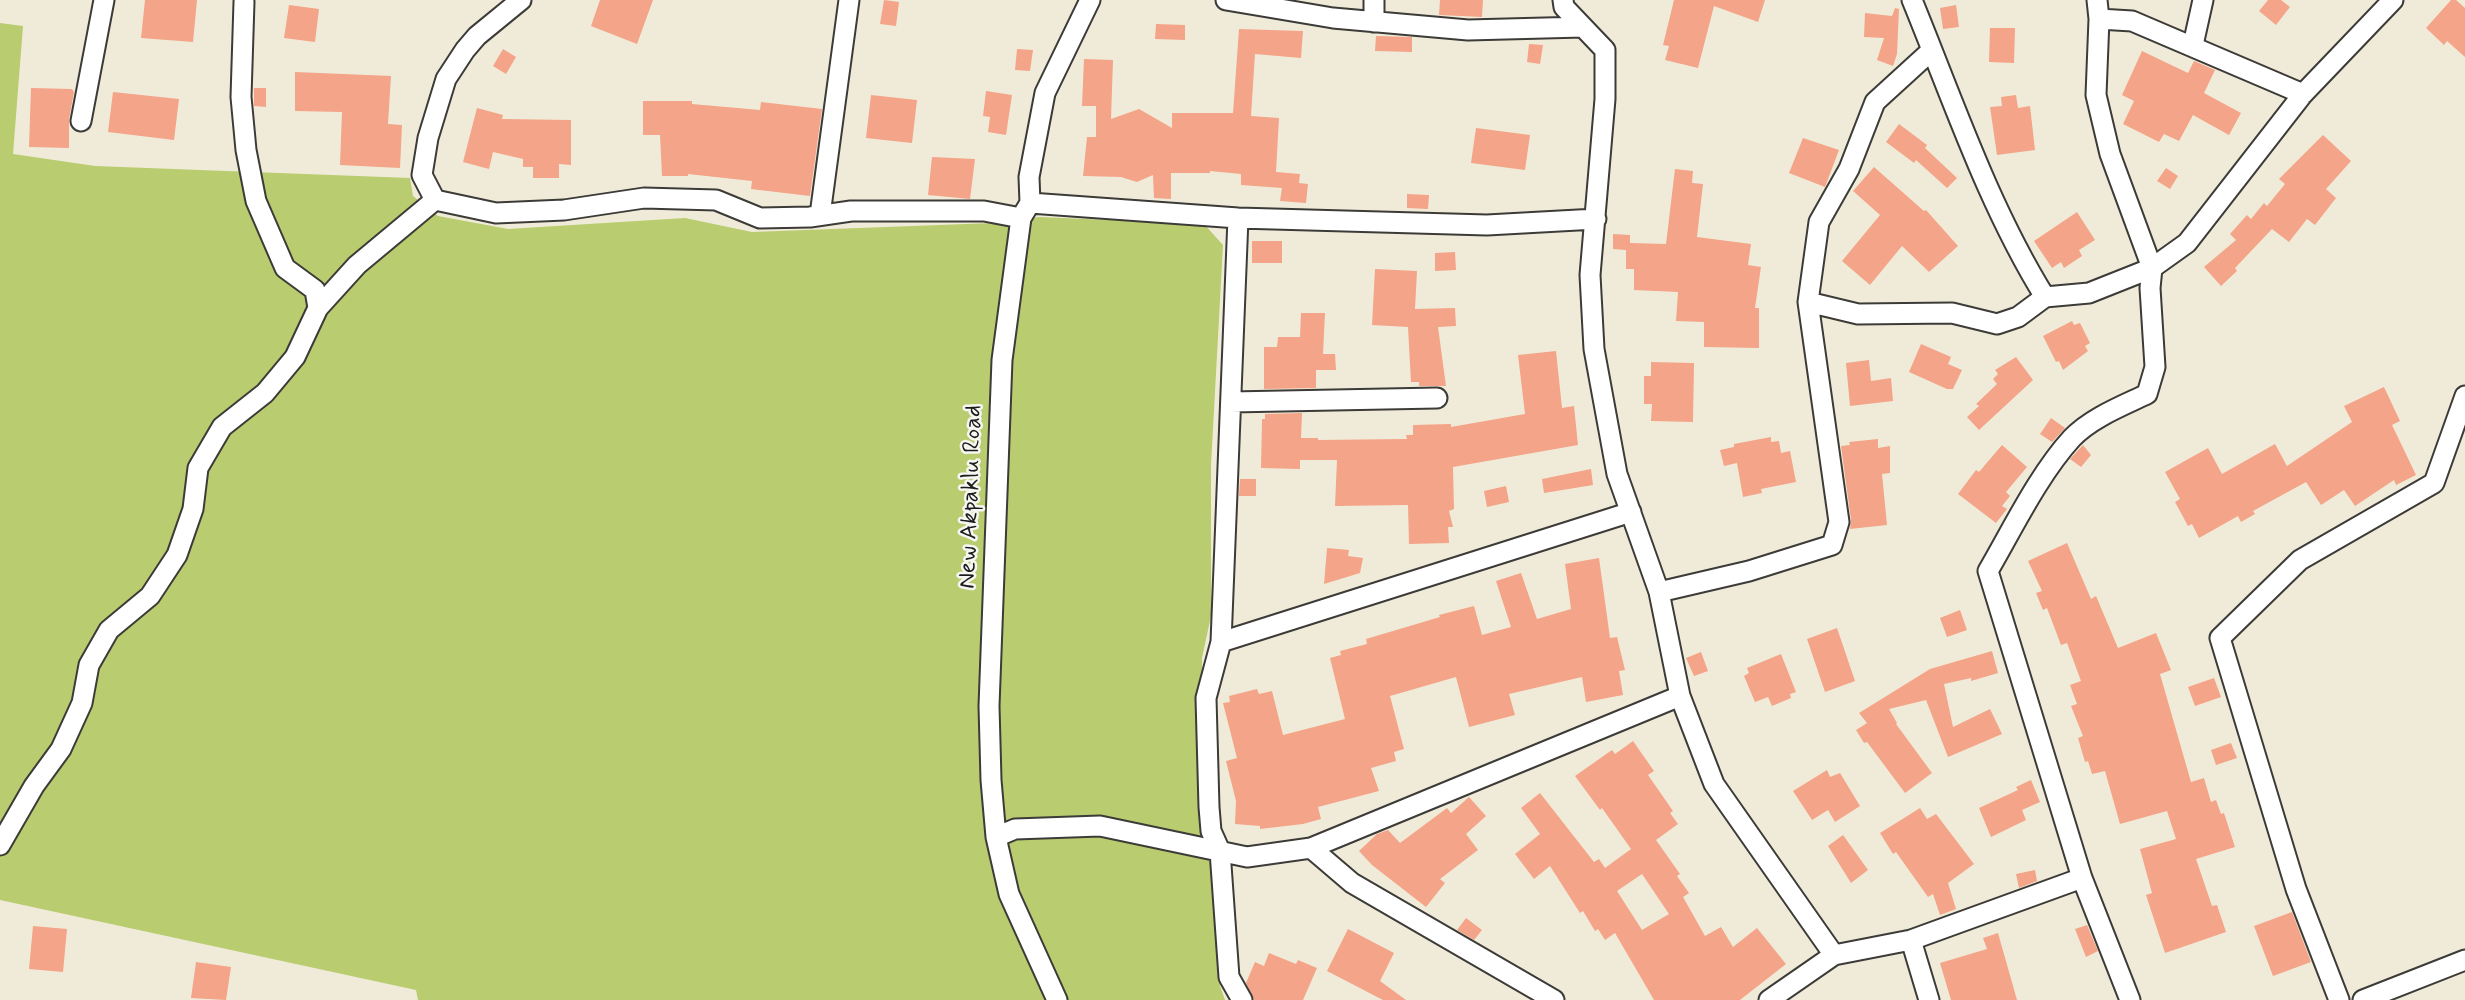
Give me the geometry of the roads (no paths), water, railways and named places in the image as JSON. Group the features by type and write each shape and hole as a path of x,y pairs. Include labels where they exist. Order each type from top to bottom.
{"street":[{"path":"81,121 104,0"},
{"path":"435,200 422,175 428,138 446,79 477,36 521,0"},
{"path":"820,215 849,0"},
{"name":"New Akpaklu Road","path":"1057,1000 1009,894 996,837 990,780 989,706 1002,360 1029,177 1045,93 1090,0"},
{"path":"1226,0 1333,18 1468,30 1583,27"},
{"path":"1374,0 1374,22"},
{"path":"1563,0 1564,7 1605,51 1605,99 1590,275 1594,349 1617,474 1659,593 1680,696 1714,784 1834,955"},
{"path":"1912,0 2019,256 2045,297"},
{"path":"2193,45 2203,0"},
{"path":"1808,302 1857,314 1952,313 1997,324 2018,317 2045,297 2089,293 2152,268 2187,243 2303,94 2393,0"},
{"path":"244,2 241,97 246,150 256,201 285,268 315,290 318,309"},
{"path":"2130,1000 2082,878 1988,571 2037,486 2073,437 2099,418 2147,394 2155,367 2150,288 2152,268 2110,154 2096,95 2098,10 2193,45 2303,94"},
{"path":"1659,593 1749,571 1832,545 1839,522 1808,302 1819,222 1849,169 1875,102 1932,50"},
{"path":"435,200 496,213 564,210 644,198 716,200 760,218 851,211 1026,211 1487,225 1596,219"},
{"path":"0,845 34,786 61,748 82,703 89,665 109,630 150,596 177,555 193,509 198,468 222,427 265,393 295,357 318,309 357,265 435,200"},
{"path":"1238,218 1221,642 1206,698 1211,831 1220,851 1229,977 1242,1000"},
{"path":"2339,1000 2295,889 2220,638 2300,560 2434,482 2465,396"},
{"path":"1231,402 1437,398"},
{"path":"1221,642 1631,512"},
{"path":"996,837 1015,829 1100,826 1247,857 1311,848 1680,696"},
{"path":"1311,848 1352,883 1554,1000"},
{"path":"1769,1000 1834,955 1911,940 2082,878"},
{"path":"1911,940 1928,1000"},
{"path":"2363,1000 2465,960"}]}
